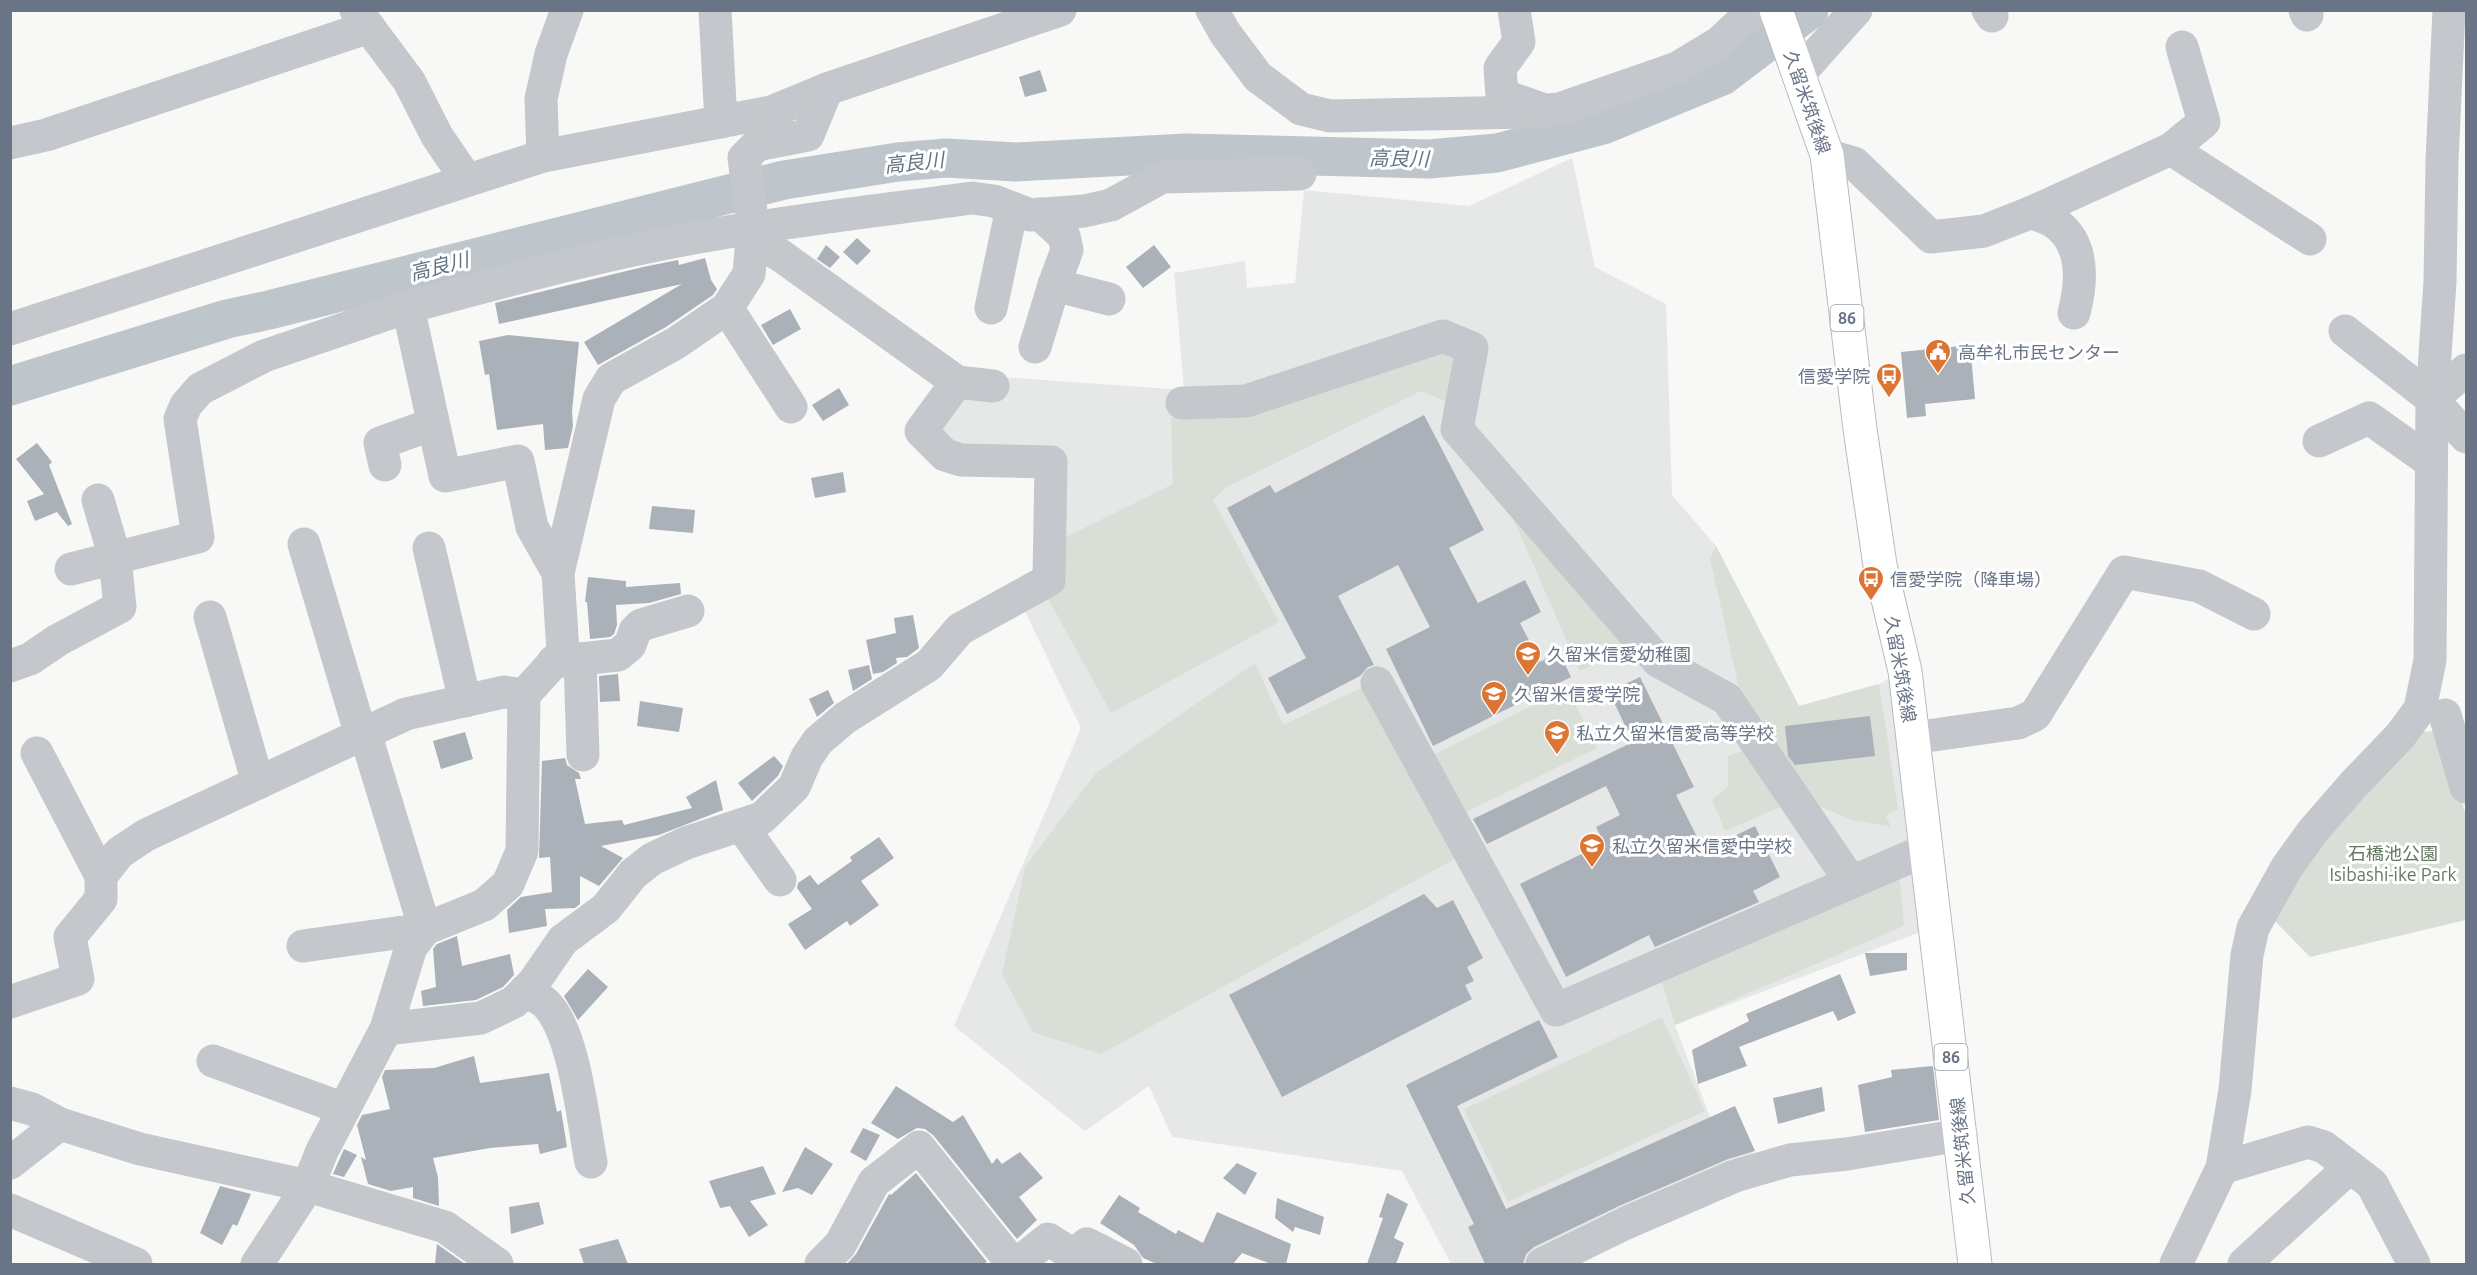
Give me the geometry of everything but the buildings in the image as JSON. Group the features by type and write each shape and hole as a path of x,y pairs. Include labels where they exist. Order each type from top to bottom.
{"main road":[{"name":"久留米筑後線","path":"1776,10 1827,155 1860,429 1880,565 1905,671 1975,1264"}],"street":[{"path":"543,156 541,99 551,54 567,10"},
{"path":"715,10 721,122"},
{"path":"10,328 543,156 771,112 827,89 1060,10"},
{"path":"1212,10 1225,33 1258,77 1301,110 1330,116 1526,112 1559,108 1612,92 1677,68 1720,42 1754,10"},
{"path":"1514,10 1519,42 1500,68 1502,95 1546,110"},
{"path":"1798,75 1856,10"},
{"path":"2448,10 2456,75 2453,291 2432,399 2430,660 2466,787"},
{"path":"10,143 46,135 363,19 409,81 437,136 467,180"},
{"path":"1827,155 1854,163 1931,237 1984,231 2032,212 2171,149 2204,122 2182,47"},
{"path":"583,755 567,661 563,652 558,573 599,399 611,379 676,342 727,308 749,274 753,229 744,158 757,146 808,135 827,89"},
{"path":"2171,149 2310,238"},
{"path":"1026,211 1084,211 1111,205 1161,177 1300,174"},
{"path":"71,569 198,537 180,419 186,405 200,388 264,356 408,307 554,269 704,236 972,198 994,201 1026,211 1064,236 1067,250 1035,347"},
{"path":"991,308 1026,211"},
{"path":"2032,212 2055,223 2072,242 2079,261 2080,288 2074,314"},
{"path":"753,229 780,255 957,382 993,386"},
{"path":"1054,285 1109,299"},
{"path":"408,307 445,476 518,461 532,527 558,573"},
{"path":"727,308 791,407"},
{"path":"2344,331 2432,399 2466,437"},
{"path":"1182,403 1246,400 1443,336 1472,348 1457,429 1658,661 1727,699 1851,882"},
{"path":"2432,399 2466,370"},
{"path":"386,1029 481,1018 514,1002 534,982 563,940 606,908 633,874 652,859 686,843 762,818 794,787 807,757 818,741 845,718 929,665 960,629 1049,580 1051,462 961,460 945,455 921,431 957,382"},
{"path":"2319,441 2369,418 2431,462"},
{"path":"385,465 380,443 433,424"},
{"path":"10,666 30,659 58,640 120,607 115,558 98,500"},
{"path":"304,544 425,929"},
{"path":"429,548 465,701"},
{"path":"1913,738 2018,723 2035,715 2124,572 2199,586 2254,614"},
{"path":"101,876 119,854 146,835 406,714 504,692 524,694 567,661 618,655 630,645 641,625 688,611"},
{"path":"210,617 258,783"},
{"path":"1377,683 1556,1010 1926,850"},
{"path":"303,946 425,929 484,905 508,884 522,851 524,694"},
{"path":"2176,1264 2222,1168 2235,1090 2247,955 2253,928 2287,867 2313,831 2352,785 2400,736 2444,710"},
{"path":"10,1002 78,979 70,937 101,899 101,876 37,753"},
{"path":"741,825 780,880"},
{"path":"257,1264 308,1186 322,1151 386,1029 411,946 425,929"},
{"path":"525,991 547,1004 560,1023 573,1068 591,1162"},
{"path":"213,1061 344,1108"},
{"path":"10,1103 32,1109 60,1125 140,1149 308,1186 445,1227 497,1264"},
{"path":"10,1163 60,1125"},
{"path":"1542,1264 1626,1223 1735,1176 1790,1161 1961,1135"},
{"path":"2222,1168 2308,1142 2324,1147 2372,1184 2414,1264"},
{"path":"821,1264 840,1245 874,1182 919,1147 1015,1264 1048,1239 1073,1260 1088,1244 1126,1264"},
{"path":"2246,1264 2350,1167"},
{"path":"10,1210 136,1264"}],"shaded area":[{"name":"久留米信愛学院","path":"1572,158 1595,267 1666,304 1672,495 1716,546 1799,706 1879,684 1905,671 1936,926 1675,1025 1710,1117 1735,1106 1759,1169 1559,1264 1451,1264 1402,1171 1172,1137 1149,1086 1085,1131 954,1026 1081,728 1023,607 1045,593 1049,447 933,450 962,380 988,376 1184,390 1174,273 1245,261 1247,288 1295,283 1304,190 1469,206"}],"green space":[{"path":"1442,347 1458,358 1447,402 1421,391 1227,487 1213,500 1279,622 1111,713 1045,593 1058,541 1173,484 1171,417 1230,416"},
{"path":"1502,493 1633,646 1580,671"},
{"path":"1716,546 1799,706 1879,684 1898,809 1886,816 1891,827 1853,820 1811,803 1740,693 1710,558"},
{"path":"1255,663 1283,725 1363,687 1458,857 1101,1054 1033,1032 1002,975 1025,867 1096,773"},
{"path":"1567,688 1597,748 1460,815 1431,756"},
{"name":"石橋池公園 Isibashi-ike Park","path":"2436,731 2466,814 2466,920 2310,957 2268,914 2413,732"},
{"path":"1745,750 1780,807 1725,831 1712,800 1728,787 1728,756"},
{"path":"1899,872 1904,926 1675,1025 1661,979"},
{"path":"1662,1017 1705,1111 1508,1202 1464,1109"}],"waterway":[{"name":"高良川","path":"10,386 227,319 784,180 898,162 946,158 1015,162 1186,153 1429,159 1497,153 1603,125 1722,76 1809,10"}],"place":[{"name":"高牟礼市民センター","path":"1938,375"},
{"name":"信愛学院","path":"1889,399"},
{"name":"信愛学院（降車場）","path":"1871,602"},
{"name":"久留米信愛幼稚園","path":"1528,677"},
{"name":"久留米信愛学院","path":"1494,717"},
{"name":"私立久留米信愛高等学校","path":"1557,756"},
{"name":"私立久留米信愛中学校","path":"1592,869"}]}
